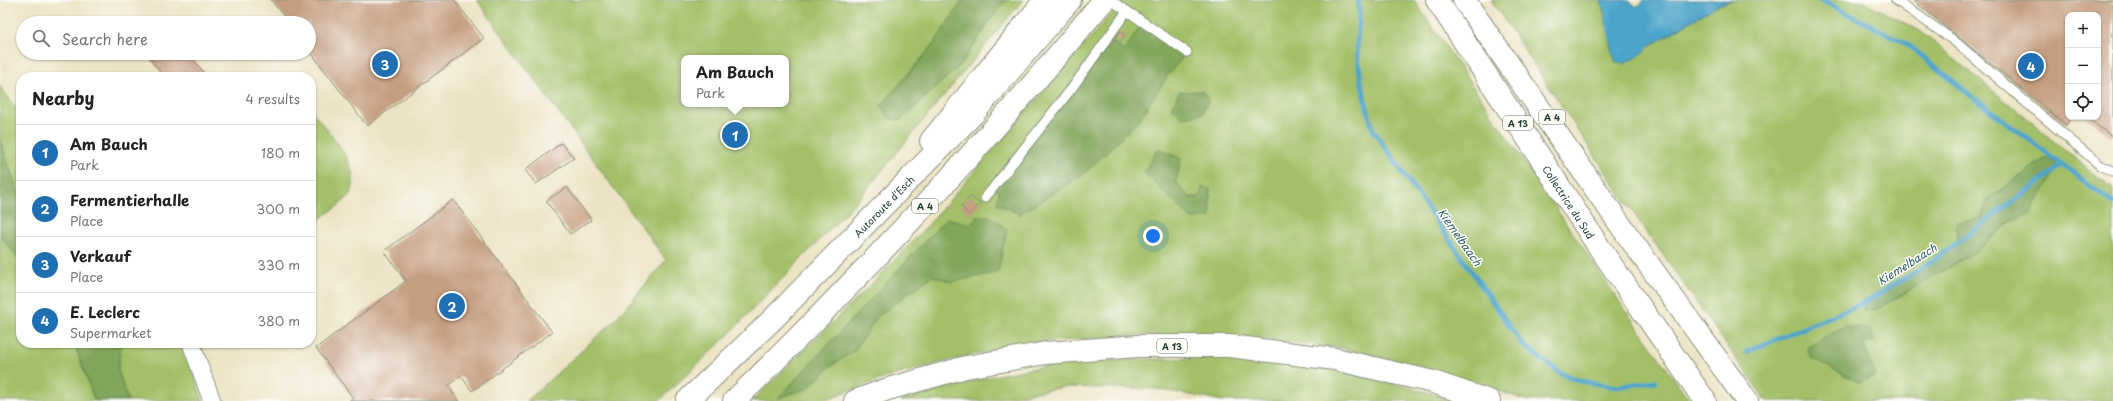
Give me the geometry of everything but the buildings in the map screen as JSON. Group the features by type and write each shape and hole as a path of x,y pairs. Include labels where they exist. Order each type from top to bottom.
{"highway":[{"name":"A 4","path":"854,237 954,110 1045,0"},
{"name":"Autoroute d'Esch","path":"687,401 772,320 973,114 1070,0"},
{"name":"A 4","path":"734,401 791,346 918,214 1051,64 1104,0"},
{"name":"Collectrice du Sud","path":"1437,0 1599,247 1705,401"},
{"name":"A 4","path":"1464,0 1626,233"},
{"name":"A 4","path":"1479,0 1498,33 1626,233"},
{"path":"1626,233 1747,401"},
{"name":"A 13","path":"855,401 888,389 966,367 1046,353 1138,346 1229,346 1335,360 1434,382 1488,401"}],"street":[{"path":"194,348 212,401"}],"lane":[{"path":"1110,0 1186,52"},
{"path":"1896,0 1953,40 2101,166 2113,170"},
{"path":"985,198 1072,88 1127,11"}],"green space":[{"path":"477,0 1002,0 996,12 1007,0 1023,0 856,202 725,338 659,401 527,401 615,320 666,260"},
{"path":"963,0 1007,0 996,12 962,63 901,120 890,119 881,106 933,45"},
{"path":"1123,0 1414,0 1621,304 1690,401 1528,401 1440,371 1341,348 1230,335 1140,335 1043,342 966,356 884,378 821,401 752,401 875,281 929,224"},
{"path":"1491,0 1601,0 1638,57 1648,47 1716,6 1732,0 1861,0 1920,31 2113,189 2113,401 1766,401 1625,201","holes":["2047,157 2030,214 2010,222 1975,252 1877,309 1863,310 1956,243 1981,219 1988,199"]},
{"path":"1143,23 1187,52 1168,75 1139,120 1085,173 1020,214 997,204 999,191 994,187 1107,39 1124,51"},
{"path":"0,86 16,108 16,187 0,139"},
{"path":"1202,91 1209,99 1202,113 1182,118 1172,108 1179,92"},
{"path":"316,116 344,153 350,165 353,177 352,189 346,199 316,221"},
{"path":"0,139 16,187 16,256 0,235"},
{"path":"1159,148 1181,159 1176,182 1189,197 1200,197 1202,187 1210,189 1211,217 1192,219 1144,172"},
{"path":"2047,157 2056,164 2053,175 2030,214 2010,222 1975,252 1877,309 1863,310 1863,303 1927,265 1956,244 1957,222 1981,219 1988,199"},
{"path":"990,216 1007,229 998,272 952,282 932,276 878,316 854,351 831,366 809,388 778,398 947,218 970,225 977,217"},
{"path":"0,235 16,256 16,348 76,348 95,401 0,401"},
{"path":"1844,326 1872,330 1874,340 1864,345 1875,375 1860,383 1810,357 1808,348"},
{"path":"76,348 120,348 118,370 128,401 95,401"},
{"path":"120,348 185,348 203,401 128,401 118,370"},
{"path":"1227,358 1333,369 1431,393 1455,401 1223,401 1157,389 1064,387 983,401 900,401 992,376 1070,363 1115,360"}],"water":[{"path":"1601,0 1630,0 1633,5 1638,7 1643,0 1732,0 1716,6 1648,47 1638,57 1623,64 1615,61"}],"waterway":[{"name":"Kiemelbaach","path":"1358,0 1359,16 1357,44 1360,77 1373,130 1522,344 1560,373 1580,381 1616,387 1656,381"},
{"name":"Kiemelbaach","path":"1821,0 1907,44 1969,94 2113,203"},
{"name":"Kiemelbaach","path":"1746,352 1863,303 1927,265 2062,165"}],"place":[{"name":"Verkauf","path":"385,64"},
{"name":"E. Leclerc","path":"2031,66"},
{"name":"Am Bauch","path":"735,135"},
{"name":"Fermentierhalle","path":"452,306"}]}
